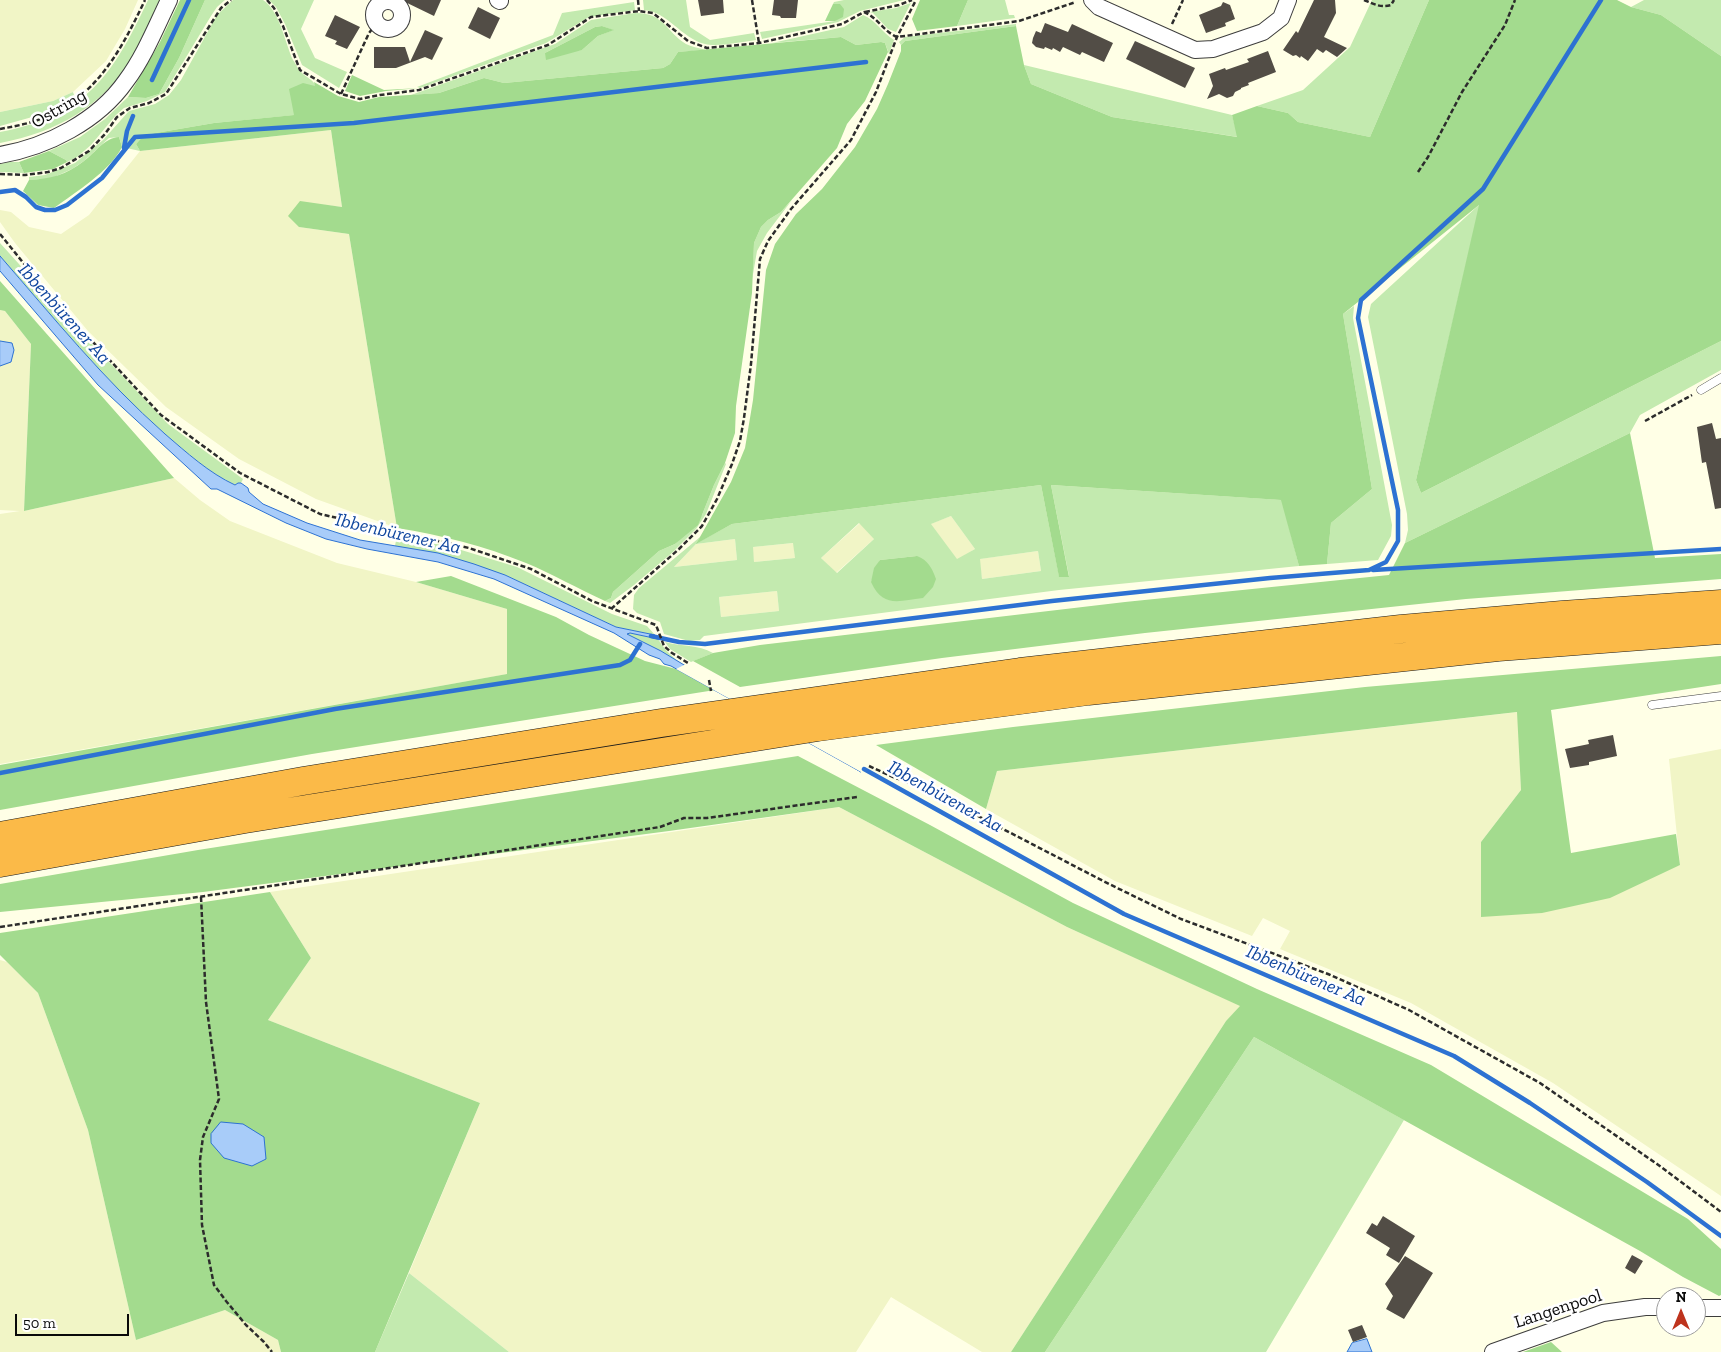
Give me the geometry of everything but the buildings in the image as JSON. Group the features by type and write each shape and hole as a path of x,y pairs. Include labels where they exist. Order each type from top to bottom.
{"highway":[{"path":"0,836 303,781 661,723 1020,672 1401,629 1721,604"},
{"path":"0,863 245,819 828,726 1088,691 1498,648 1721,630"}],"street":[{"name":"Ostring","path":"0,155 15,152 52,139 82,122 105,105 126,82 149,43 169,0"},
{"path":"1092,0 1099,7 1195,50 1213,49 1263,32 1281,18 1288,0"},
{"path":"376,24 373,16 378,4 396,1"},
{"name":"Langenpool","path":"1492,1352 1603,1313 1644,1307 1656,1308"},
{"path":"1706,1308 1721,1308"}],"lane":[{"path":"1701,390 1721,378"},
{"path":"1652,705 1721,696"}],"path":[{"path":"0,129 48,116 71,103 86,90 109,66 126,38 145,0"},
{"path":"0,174 48,172 61,168 89,152 117,117 130,108 149,104 166,94 221,8 231,0"},
{"path":"267,0 274,8 283,26 300,70 340,94 360,99 419,90 548,44 592,17 639,12 653,13 688,42 707,48 759,43 842,24 864,12 914,0"},
{"path":"638,0 639,12"},
{"path":"752,0 759,43"},
{"path":"611,609 702,526 717,499 740,441 751,364 760,259 768,241 791,209 851,140 876,92 897,37 914,0"},
{"path":"864,12 872,15 887,33 897,37 1019,21 1082,0"},
{"path":"1166,37 1184,0"},
{"path":"1364,0 1379,6 1391,5 1394,0"},
{"path":"1418,172 1428,157 1462,92 1505,25 1515,0"},
{"path":"340,94 369,33 376,24"},
{"path":"0,234 50,296 161,415 240,474 320,514 469,548 532,570 611,609 656,625 664,646 688,663"},
{"path":"1646,421 1701,390"},
{"path":"709,680 710,691"},
{"path":"869,766 924,788 1100,880 1181,919 1328,974 1409,1010 1540,1082 1721,1212"},
{"path":"0,927 660,827 684,818 707,818 857,796"},
{"path":"201,897 206,1002 219,1099 203,1137 200,1160 202,1224 214,1285 226,1302 272,1352"}],"green space":[{"path":"0,0 138,0 125,29 106,61 73,92 53,101 0,112"},
{"path":"148,0 161,0 134,55 108,89 93,103 59,124 41,132 0,143 0,132 30,125 54,115 75,103 93,88 108,71 122,50"},
{"path":"180,0 205,0 179,58 159,94 146,98 128,97 160,42"},
{"path":"205,0 225,0 211,16 165,92 147,101 124,108 91,145 77,157 67,162 49,151 80,137 105,119 128,97 146,98 159,94 179,58"},
{"path":"233,0 263,0 269,5 278,19 293,60 301,72 315,85 316,87 295,115 214,123 144,135 136,144 140,151 122,147 119,137 109,138 84,161 72,169 50,179 29,180 29,177 45,175 75,163 103,140 129,111 155,104 169,95 181,80 217,15"},
{"path":"269,0 314,0 301,29 315,58 347,72 339,88 302,65 285,24 276,7"},
{"path":"643,0 686,0 690,27 710,40 754,33 756,40 723,45 710,45 696,41 660,15 644,10"},
{"path":"844,0 904,0 860,11 838,22 762,39 760,32 835,21 840,4 833,4 834,2"},
{"path":"920,0 968,0 957,26 917,31 912,19"},
{"path":"968,0 1005,0 1009,15 1014,15 1015,18 957,26"},
{"path":"1372,0 1429,0 1370,137 1298,122 1288,113 1257,106 1303,90 1350,47"},
{"path":"1429,0 1617,0 1631,7 1661,15 1721,56 1721,341 1421,493 1416,480 1479,205 1343,314 1372,489 1331,523 1327,564 1299,566 1281,500 1051,485 1069,577 1059,577 1041,485 732,524 696,544 731,482 745,448 753,400 766,270 775,244 796,214 822,189 855,147 877,109 901,51 901,45 905,41 1016,26 1024,65 1031,84 1112,117 1237,137 1232,115 1257,106 1288,113 1298,122 1370,137"},
{"path":"1644,0 1721,0 1721,56 1661,15 1631,7"},
{"path":"634,2 635,10 589,17 546,43 420,88 417,87 553,35 562,13"},
{"path":"911,3 896,32 888,29 870,12 896,8"},
{"path":"833,4 840,4 844,9 843,17 835,21 825,21"},
{"path":"635,13 653,16 659,19 686,44 706,50 678,52 670,64 663,68 504,83 484,78 439,93 411,95 555,44 591,20","holes":["602,26 613,30 598,36 582,50 545,53 595,27"]},
{"path":"863,15 872,20 894,40 889,54 885,43 856,45 841,37 772,43 844,27"},
{"path":"1016,24 1016,26 905,41 901,45 899,42 905,37"},
{"path":"602,26 614,30 598,36 582,50 546,60 545,53 595,27"},
{"path":"841,37 856,45 885,43 888,52 865,101 847,124 837,148 781,212 761,227 754,243 752,293 736,406 735,433 725,463 698,525 675,544 659,551 613,592 611,598 605,601 546,572 494,551 430,534 397,528 349,234 299,227 288,216 300,201 342,207 331,130 140,151 136,144 144,135 214,123 294,115 289,89 303,83 315,86 314,82 338,96 359,102 379,97 439,93 484,78 504,83 663,68 670,64 678,52"},
{"path":"1024,65 1232,115 1238,137 1112,117 1031,84"},
{"path":"352,75 384,90 420,88 386,91 360,96 345,91"},
{"path":"73,92 74,95 43,114 0,126 0,112 53,101"},
{"path":"331,130 342,207 300,202 299,227 349,234 397,528 316,499 239,459 166,407 88,331 15,243 0,222 0,210 11,212 29,227 61,234 89,215 140,151"},
{"path":"119,137 122,147 117,156 101,173 54,208 38,205 23,191 29,180 44,179 64,173 84,161 104,143"},
{"path":"49,151 67,162 53,169 24,173 19,162"},
{"path":"19,162 24,173 0,172 0,164"},
{"path":"792,200 767,233 757,251 752,280 754,243 761,227 781,212"},
{"path":"1480,204 1416,480 1421,493 1721,341 1721,370 1640,415 1630,433 1405,543 1408,530 1407,514 1368,317 1371,304"},
{"path":"0,243 74,325 168,424 243,479 241,483 235,485 198,462 121,392 0,256"},
{"path":"0,281 174,478 24,511 31,344 5,311 0,310"},
{"path":"1354,306 1353,318 1392,525 1391,536 1378,560 1327,564 1331,523 1372,489 1343,314"},
{"path":"0,310 5,311 31,344 24,511 174,478 200,500 230,521 337,563 416,582 507,609 508,674 0,764 0,514 20,511 0,510"},
{"path":"1630,433 1655,558 1721,554 1721,579 1466,599 1145,633 942,658 740,687 693,661 713,653 760,645 1125,602 1389,575 1405,543"},
{"path":"725,463 706,514 696,529 673,552 634,585 610,603 605,601 611,598 613,592 659,551 675,544 702,515"},
{"path":"1041,485 1059,576 1069,576 1051,485 1282,500 1299,566 1059,590 704,636 700,640 689,641 664,634 660,622 637,613 633,609 634,595 639,588 700,537 697,543 732,524","holes":["951,516 975,549 957,559 931,524","859,523 874,539 837,573 821,558","735,539 737,560 674,567 696,544","793,543 795,558 754,562 753,547","1038,551 1041,571 982,579 980,559","917,556 871,582 880,560","777,591 779,611 721,617 719,597"]},
{"path":"951,516 975,549 957,560 930,524"},
{"path":"860,523 875,538 836,573 821,558"},
{"path":"397,535 458,549 517,567 612,614 647,626 655,635 616,627 505,575 395,546"},
{"path":"735,539 737,560 674,567 696,544"},
{"path":"794,543 795,558 754,562 752,547"},
{"path":"1038,551 1041,571 982,579 979,559"},
{"path":"917,556 924,560 933,571 936,579 933,587 923,598 892,601 881,596 871,582 874,568 880,560"},
{"path":"451,576 556,617 589,635 645,661 676,669 715,690 312,754 0,810 0,765 507,674 507,609 416,582"},
{"path":"777,591 779,611 721,617 719,597"},
{"path":"627,634 658,639 669,653 693,672 661,651"},
{"path":"665,642 701,648 713,653 691,662 670,649"},
{"path":"1721,656 1721,684 1551,710 1571,853 1676,834 1680,865 1610,898 1542,913 1481,917 1481,842 1521,790 1517,712 997,771 986,809 876,745 1013,727 1365,687"},
{"path":"1518,712 1521,790 1481,842 1481,916 1680,865 1669,759 1721,749 1721,1196 1553,1083 1411,1003 1280,949 1290,931 1263,918 1252,936 1115,881 986,809 997,771"},
{"path":"798,756 1073,903 1257,989 1431,1065 1688,1219 1721,1249 1721,1295 1719,1296 1706,1289 1706,1287 1702,1287 1683,1277 1640,1251 1254,1037 1045,1352 1011,1352 1226,1021 1240,1006 1067,927 839,807 203,892 0,912 0,884 198,850"},
{"path":"839,807 1067,927 1241,1006 1226,1021 1011,1352 982,1352 891,1297 856,1352 509,1352 409,1273 480,1103 268,1020 311,958 270,892"},
{"path":"270,892 311,958 268,1020 480,1103 375,1352 281,1352 278,1340 225,1310 136,1340 88,1130 38,993 0,955 0,933"},
{"path":"0,960 7,962 38,993 88,1130 136,1340 225,1310 278,1340 281,1352 0,1352"},
{"path":"1254,1037 1404,1120 1266,1352 1045,1352"},
{"path":"409,1273 509,1352 375,1352"},
{"path":"1551,1342 1562,1352 1523,1352"}],"water":[{"path":"0,256 80,348 121,392 165,434 198,462 216,474 235,485 241,483 248,488 249,492 263,504 307,523 360,540 438,553 474,564 505,575 616,627 655,635 658,639 627,634 661,651 861,772 671,666 664,664 660,659 649,655 614,633 494,579 438,562 367,549 326,539 286,523 217,489 211,489 98,385 0,271"},
{"path":"0,341 12,343 14,350 11,362 0,366"},
{"path":"221,1122 243,1124 264,1137 266,1159 252,1166 224,1158 211,1143 211,1134"},
{"path":"1367,1339 1372,1352 1347,1352 1352,1343"}],"pier":[{"path":"686,664 869,765 861,772 676,669"}],"waterway":[{"path":"152,80 189,0"},
{"path":"651,636 679,642 705,644 1052,601 1270,578 1369,570 1386,562 1398,541 1398,510 1358,318 1361,300 1483,189 1601,0"},
{"path":"0,192 15,190 36,207 45,210 55,210 67,205 102,178 135,137 354,123 866,62"},
{"path":"124,148 127,131 133,116"},
{"path":"1373,570 1721,549"},
{"path":"0,773 335,709 620,665 630,660 640,644"},
{"name":"Ibbenbürener Aa","path":"864,769 1124,914 1454,1056 1530,1103 1647,1182 1721,1236"}]}
